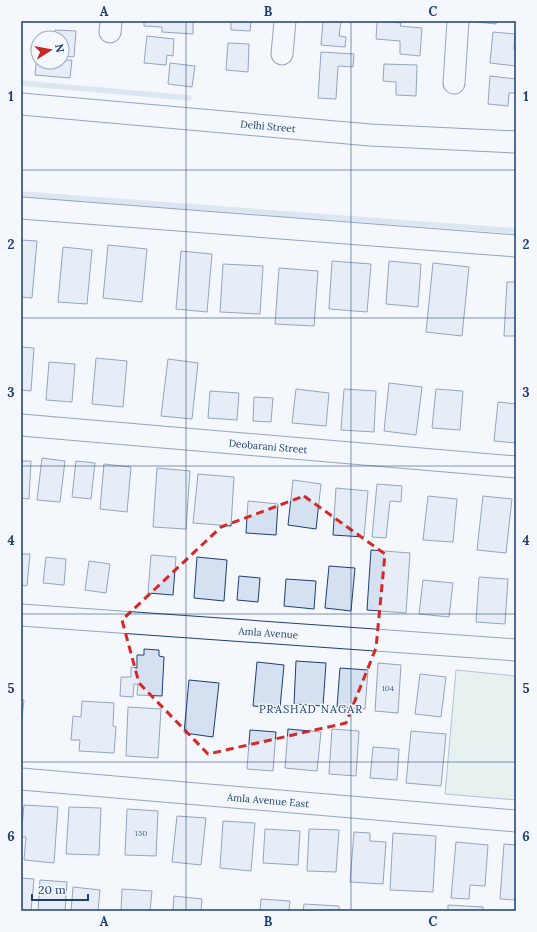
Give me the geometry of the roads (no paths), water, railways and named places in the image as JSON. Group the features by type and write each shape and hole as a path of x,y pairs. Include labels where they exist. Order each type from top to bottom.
{"street":[{"path":"282,54 285,21"},
{"path":"454,83 458,21"},
{"name":"Delhi Street","path":"21,104 370,135 516,142"},
{"path":"21,208 516,246"},
{"name":"Deobarani Street","path":"21,425 516,467"},
{"name":"Amla Avenue","path":"21,615 516,650"},
{"name":"Amla Avenue East","path":"21,779 516,821"}],"waterway":[{"path":"21,83 189,98"},
{"path":"21,194 516,231"}],"district":[{"name":"PRASHAD NAGAR","path":"311,709"}]}
